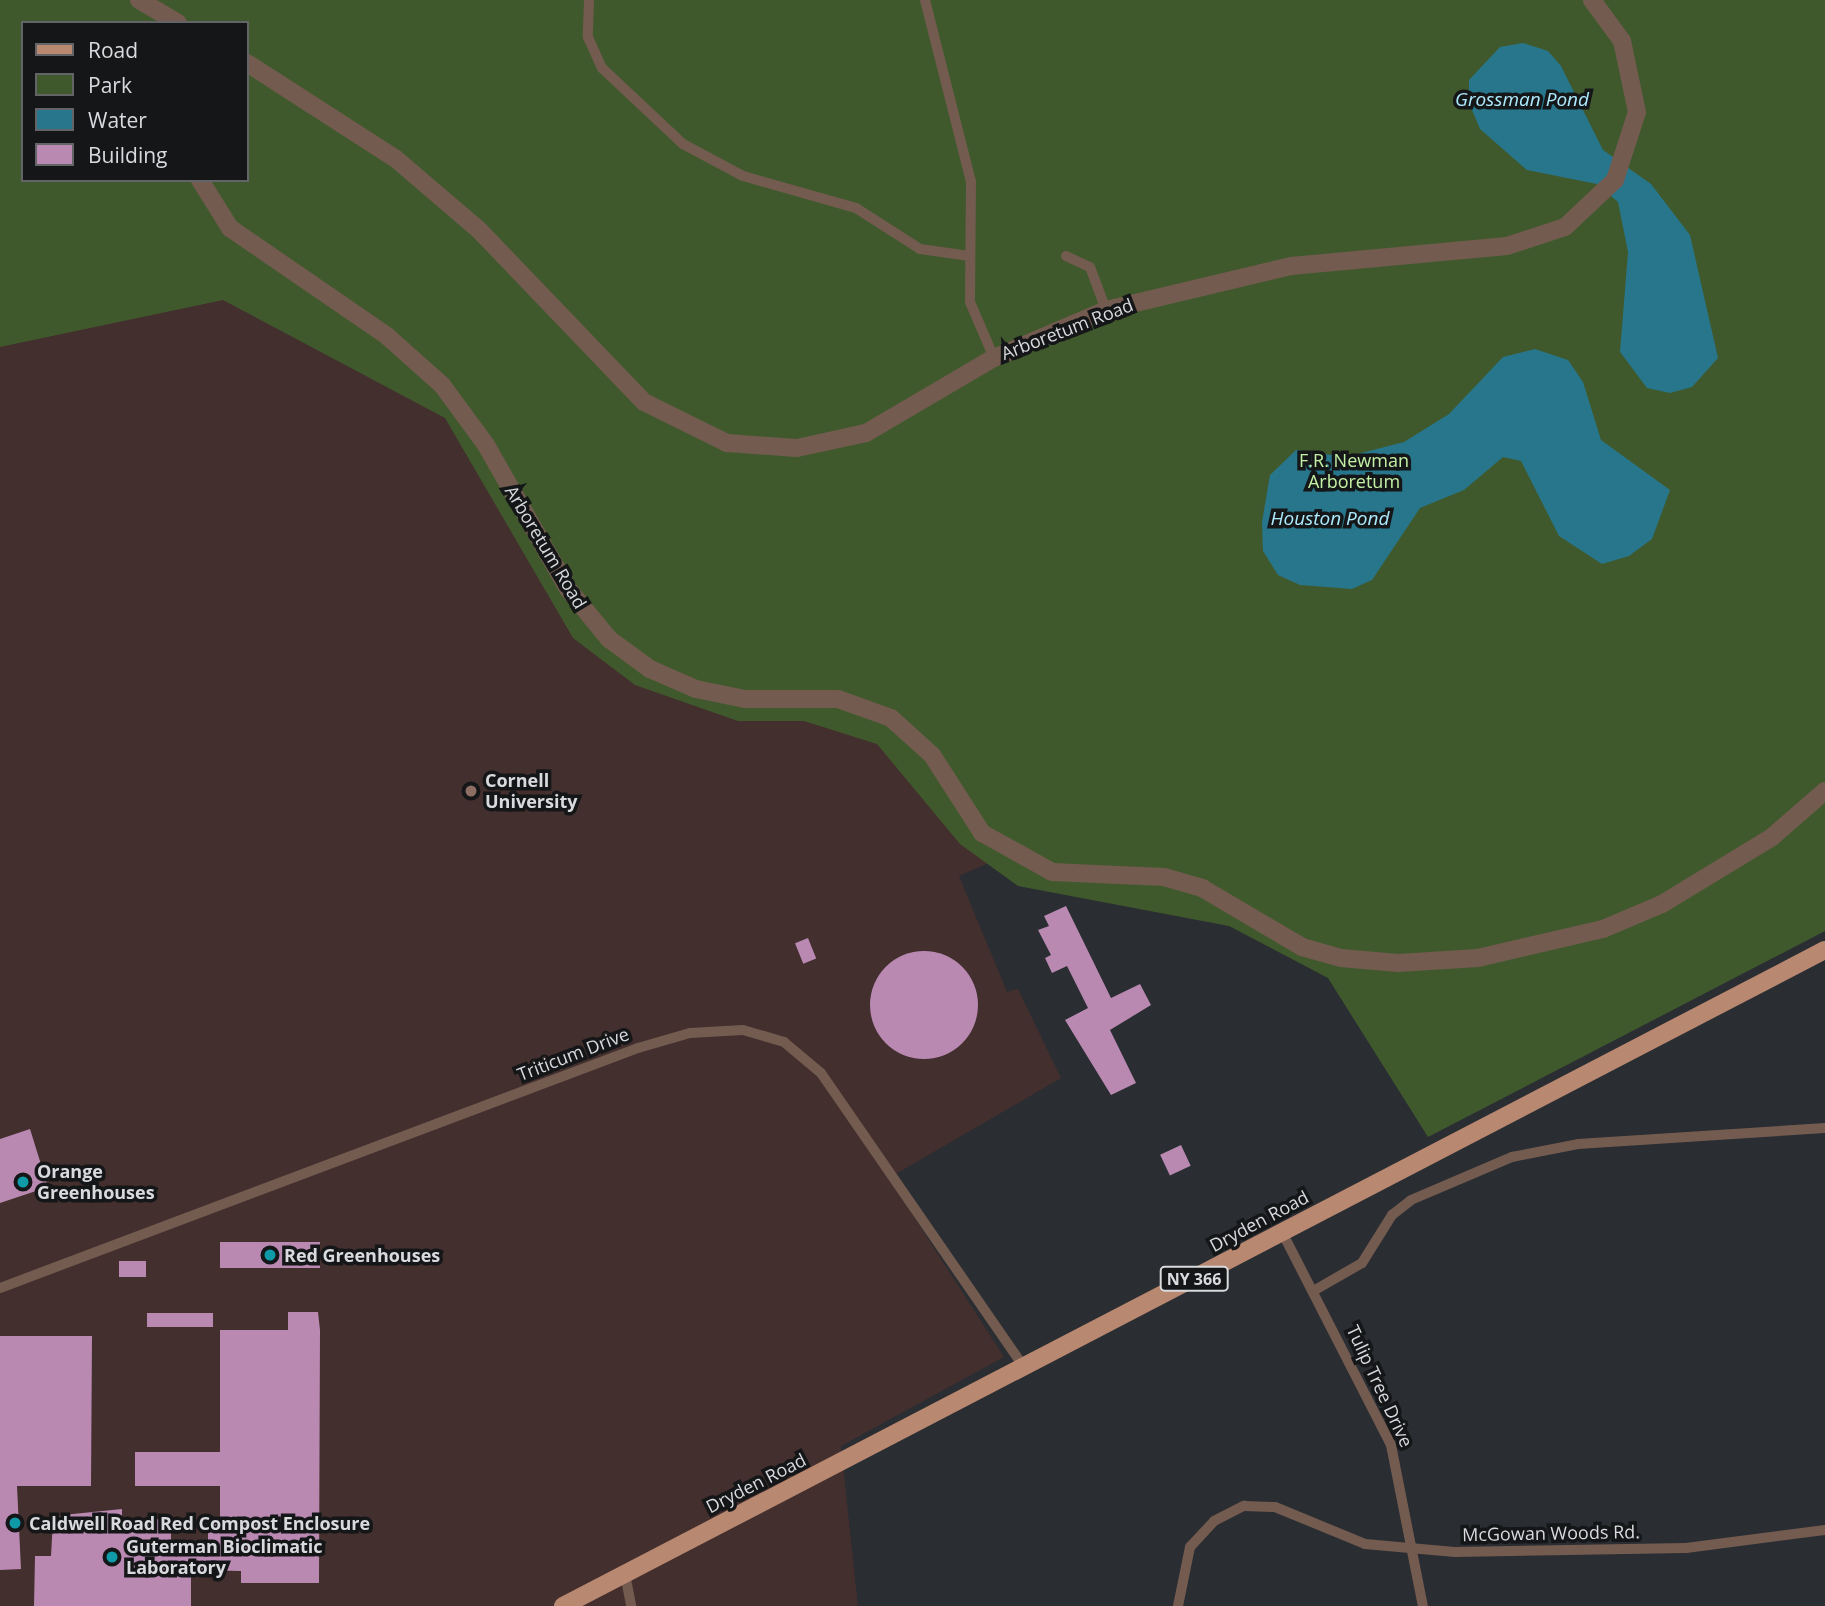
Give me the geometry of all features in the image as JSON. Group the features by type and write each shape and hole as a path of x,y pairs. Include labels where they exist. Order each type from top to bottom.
{"main road":[{"name":"Dryden Road","path":"563,1606 1825,950"}],"street":[{"path":"139,0 175,21"},
{"name":"Arboretum Road","path":"248,64 396,159 479,230 643,402 705,436 774,449 844,441 887,423 994,358 1106,310 1291,266 1527,241 1565,227 1598,201 1627,153 1637,113 1633,69 1615,28 1592,0"},
{"name":"Arboretum Road","path":"201,182 230,228 387,336 442,386 486,445 568,589 609,639 650,668 696,689 745,699 838,699 891,718 932,755 982,833 1052,872 1164,877 1202,888 1302,947 1341,958 1398,963 1478,958 1603,929 1662,904 1772,837 1825,791"}],"lane":[{"path":"589,0 588,37 602,68 683,144 743,176 856,208 920,249 970,256"},
{"path":"925,0 971,182 970,302 994,358"},
{"path":"1066,256 1090,267 1106,310"},
{"name":"Triticum Drive","path":"0,1289 638,1048 690,1033 743,1030 784,1042 821,1073 1024,1367"},
{"path":"1315,1290 1362,1263 1392,1215 1410,1199 1512,1157 1578,1144 1825,1128"},
{"name":"Tulip Tree Drive","path":"1282,1232 1315,1290 1391,1445 1414,1549 1423,1606"},
{"name":"McGowan Woods Rd.","path":"1178,1606 1181,1568 1203,1531 1244,1506 1282,1510 1366,1544 1414,1549 1686,1548 1825,1530"},
{"path":"625,1574 631,1606"}],"shaded area":[{"name":"Cornell University","path":"0,0 21,21 21,182 194,182 885,722 1000,858 959,876 1007,992 1018,989 1061,1078 889,1178 1004,1357 841,1446 858,1606 0,1606"}],"green space":[{"name":"F.R. Newman Arboretum","path":"0,0 1825,0 1825,931 1428,1137 1328,978 1229,926 1018,886 960,844 877,744 804,721 738,721 635,685 573,638 445,418 223,300 0,347"}],"water":[{"name":"Grossman Pond","path":"1523,43 1548,51 1561,66 1603,150 1651,184 1690,235 1718,358 1692,387 1670,393 1647,388 1620,352 1628,252 1618,202 1597,184 1527,170 1480,129 1469,103 1469,80 1500,47"},
{"name":"Houston Pond","path":"1535,349 1568,360 1583,382 1601,440 1670,490 1652,539 1629,556 1602,564 1559,536 1521,461 1503,457 1464,490 1420,508 1372,580 1352,589 1300,585 1278,575 1263,551 1262,522 1270,475 1296,450 1346,457 1404,442 1449,414 1503,357"}],"building":[{"path":"1066,906 1111,998 1140,984 1151,1005 1110,1030 1136,1083 1111,1095 1065,1020 1088,1008 1067,966 1052,973 1045,958 1051,955 1038,930 1049,926 1044,916"},
{"path":"808,938 816,958 803,964 795,943"},
{"path":"924,951 945,955 962,967 974,984 978,1005 974,1026 962,1043 945,1055 924,1059 903,1055 886,1043 874,1026 870,1005 874,984 886,967 903,955"},
{"path":"30,1129 48,1187 0,1203 0,1139"},
{"path":"1181,1145 1191,1166 1170,1176 1160,1155"},
{"name":"Red Greenhouses","path":"220,1242 320,1242 320,1268 220,1268"},
{"path":"119,1261 146,1261 146,1277 119,1277"},
{"path":"288,1312 318,1312 319,1583 241,1583 241,1571 191,1570 191,1606 34,1606 35,1556 51,1556 53,1520 63,1515 122,1509 122,1520 171,1519 171,1555 208,1556 208,1523 220,1523 220,1486 135,1486 135,1452 220,1452 220,1330 288,1330"},
{"path":"147,1313 213,1313 213,1327 147,1327"},
{"path":"0,1336 92,1336 91,1486 17,1486 21,1569 0,1570"}],"place":[{"name":"Cornell University","path":"471,791"},
{"name":"Orange Greenhouses","path":"23,1182"},
{"name":"Red Greenhouses","path":"270,1255"},
{"name":"Caldwell Road Red Compost Enclosure","path":"15,1523"},
{"name":"Guterman Bioclimatic Laboratory","path":"112,1557"}]}
